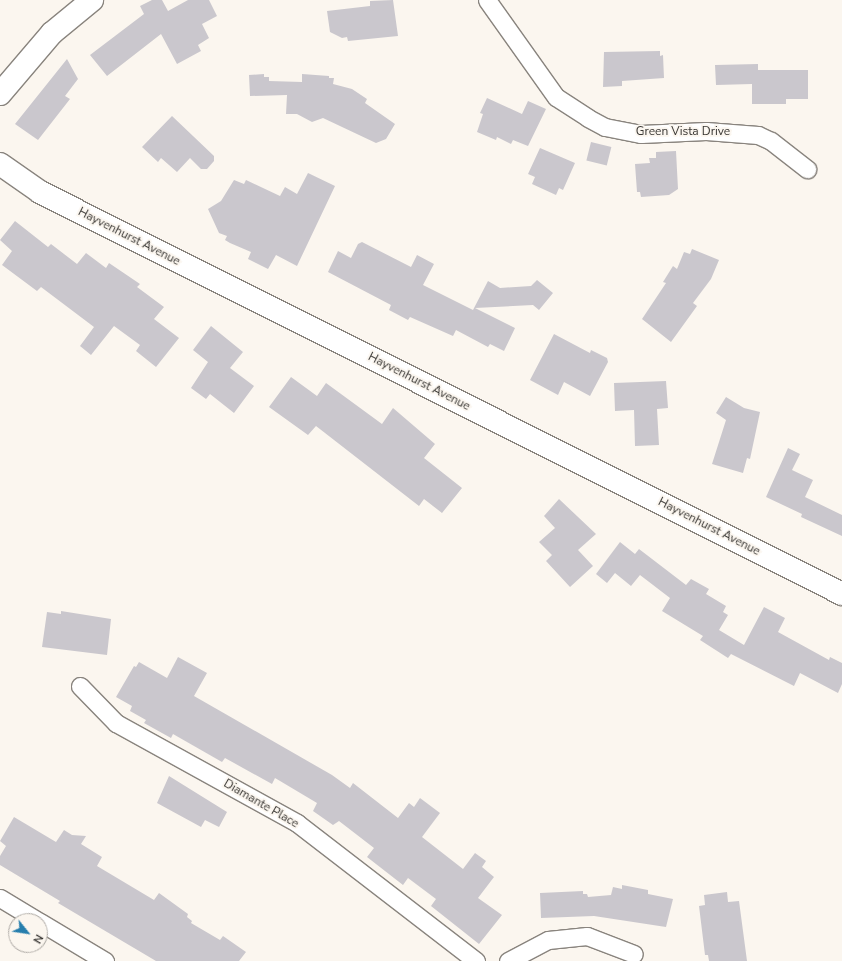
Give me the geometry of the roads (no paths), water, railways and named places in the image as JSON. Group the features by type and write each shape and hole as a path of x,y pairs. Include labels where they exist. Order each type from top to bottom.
{"main road":[{"path":"0,94 52,33 92,0"},
{"name":"Hayvenhurst Avenue","path":"0,164 40,192 842,594"}],"street":[{"name":"Green Vista Drive","path":"487,0 556,96 588,118 605,127 641,134 706,131 758,135 771,141 807,169"},
{"name":"Diamante Place","path":"80,686 116,723 297,823 476,961"},
{"path":"0,898 24,913"},
{"path":"48,927 105,961"},
{"path":"508,961 548,940 587,936 634,954"}]}
